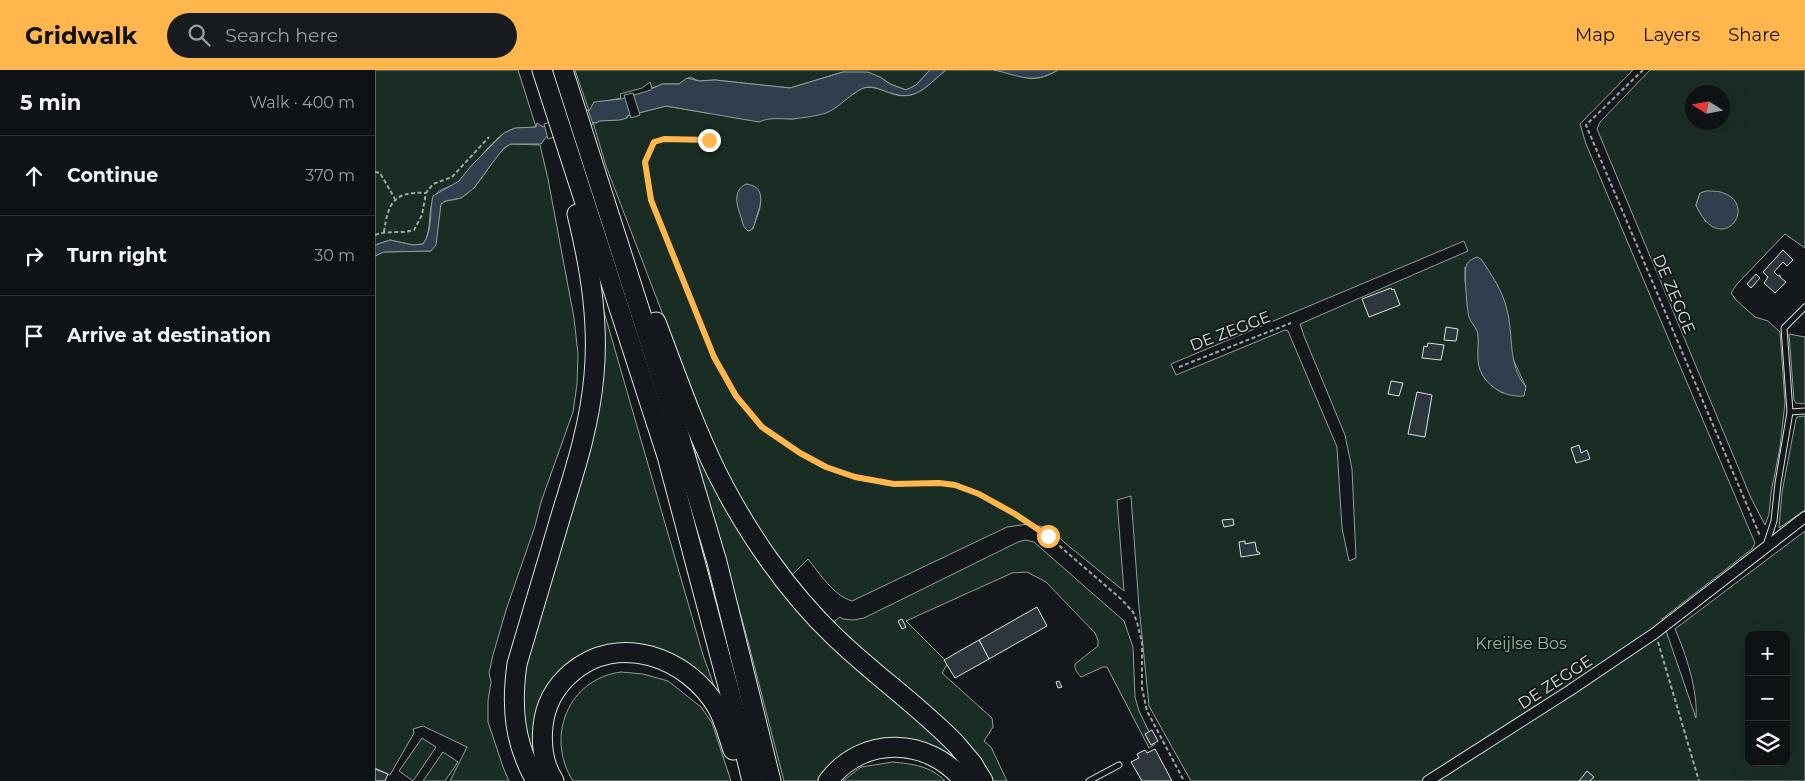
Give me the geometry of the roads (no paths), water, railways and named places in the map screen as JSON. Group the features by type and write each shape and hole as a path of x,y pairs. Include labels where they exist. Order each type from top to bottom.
{"highway":[{"path":"542,70 667,456 752,781"},
{"path":"563,70 671,408 717,562 771,781"},
{"path":"536,781 522,752 516,727 513,700 516,672 585,436 592,394 595,353 595,319 590,279 583,236 571,189 561,126"},
{"path":"622,255 646,295 699,433 718,474 739,512 789,587 833,636 948,736 971,763 983,781"},
{"path":"554,781 547,767 542,742 544,718 552,696 565,678 580,665 603,655 627,652 639,653 662,660 684,672 702,688 711,698 723,720 744,781"},
{"path":"828,781 837,771 852,760 871,751 895,747 914,748 935,756 951,767 964,781"}],"street":[{"name":"DE ZEGGE","path":"1428,781 1569,691 1655,632 1805,517"}],"lane":[{"path":"1765,548 1773,521 1790,412 1784,328 1805,307"},
{"path":"1790,412 1805,411"},
{"path":"1089,781 1119,765"}],"water":[{"path":"930,70 946,70 917,93 902,96 875,88 863,88 826,113 809,117 771,119 759,122 666,106 627,116 627,118 620,120 591,122 546,137 541,144 511,144 504,148 474,188 461,198 445,201 441,204 436,245 431,251 384,252 375,256 375,245 390,240 413,245 423,244 430,227 433,196 459,181 471,166 504,133 515,128 536,127 537,123 543,127 589,111 594,102 621,99 651,90 662,84 679,84 687,78 699,81 715,80 790,88 843,72 868,72 906,90 916,85"},
{"path":"994,70 1058,70 1041,77 1026,78"},
{"path":"746,184 752,185 761,195 754,225 748,231 743,223 737,199 739,191"},
{"path":"1706,191 1724,193 1735,201 1738,210 1737,218 1732,225 1724,229 1715,228 1705,220 1696,205 1700,193"},
{"path":"1477,257 1481,259 1493,277 1505,303 1509,320 1513,359 1520,378 1526,387 1524,396 1511,395 1498,390 1487,382 1480,370 1478,335 1469,317 1465,277 1467,263"}],"park label":[{"name":"Kreijlse Bos","path":"1521,643"}]}
